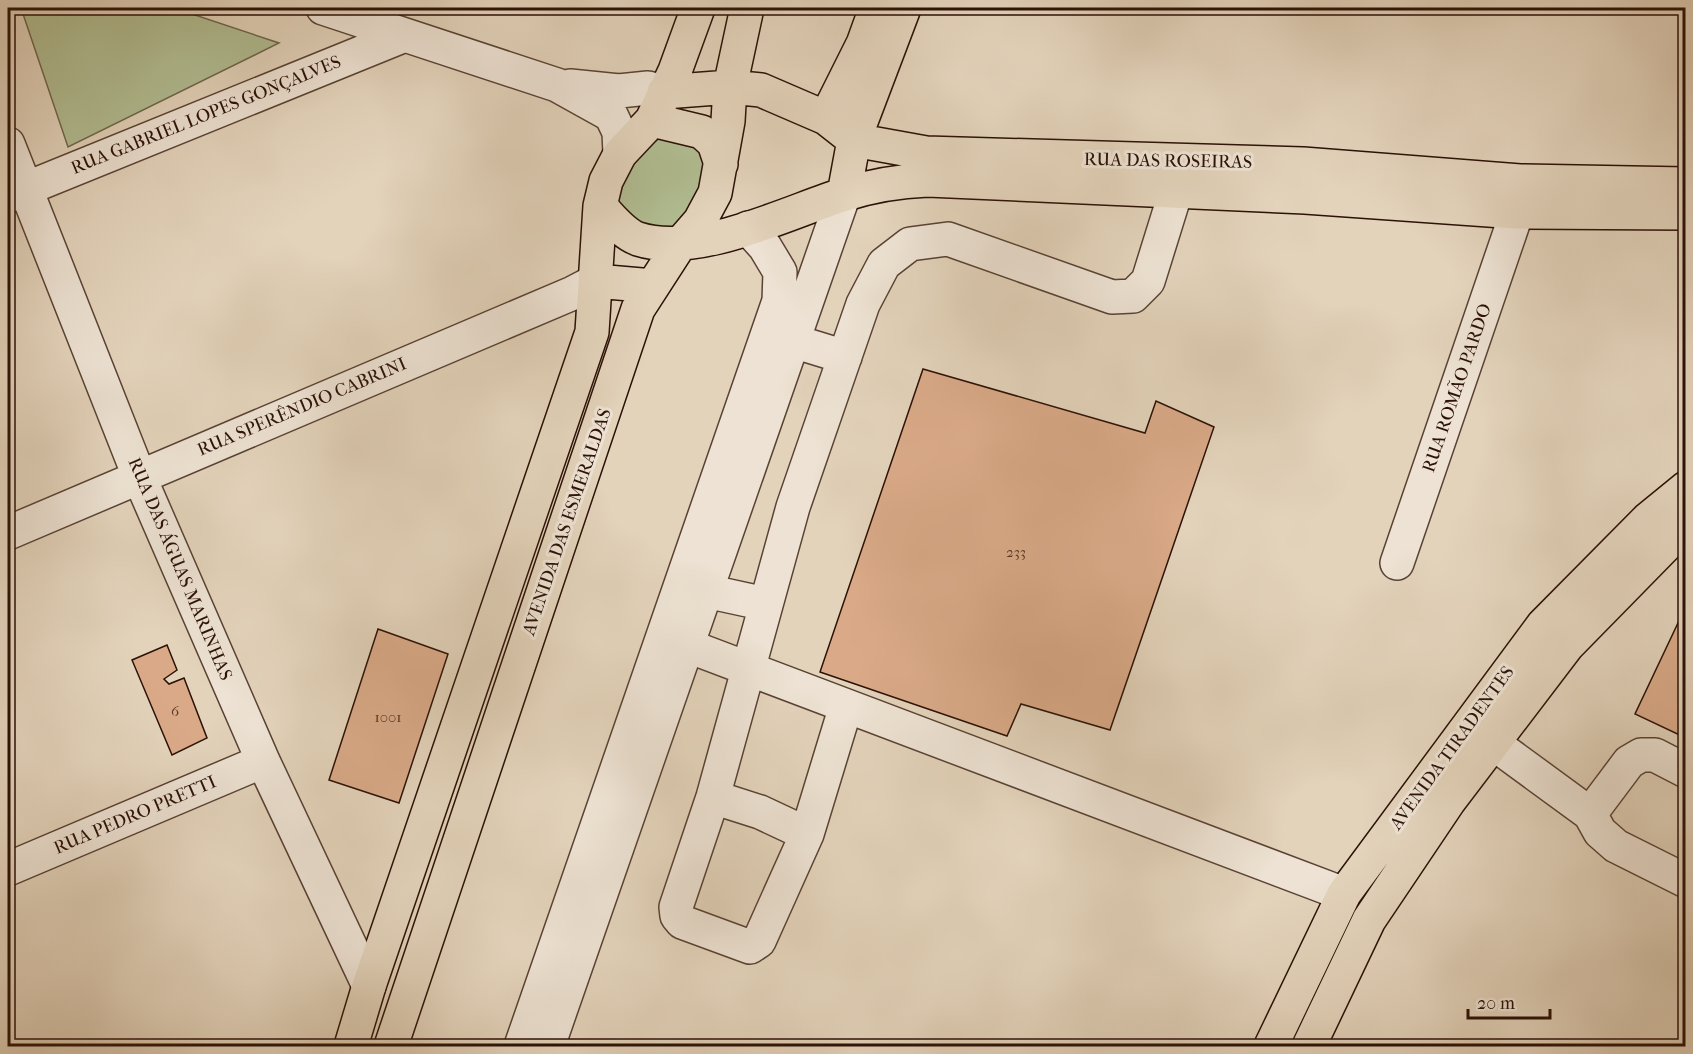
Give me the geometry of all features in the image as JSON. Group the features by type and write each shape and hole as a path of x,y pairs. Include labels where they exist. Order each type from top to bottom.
{"main road":[{"path":"680,244 638,238 624,231 600,206 606,181 620,154 658,106 675,71 698,8"},
{"name":"AVENIDA DAS ESMERALDAS","path":"391,1047 638,309 680,244 700,221 715,193 721,164 730,87 747,8"},
{"path":"826,118 863,44 876,8"},
{"path":"844,194 854,140 904,8"},
{"name":"RUA DAS ROSEIRAS","path":"658,106 730,87 760,90 826,118 854,140 1176,191 1305,197 1519,197 1686,184"},
{"path":"658,106 702,132 714,143 721,164"},
{"path":"1303,164 1305,197"},
{"name":"RUA DAS ROSEIRAS","path":"680,244 748,228 844,194 894,182 1054,171 1303,164 1519,197 1686,213"},
{"name":"AVENIDA DAS ESMERALDAS","path":"351,1047 369,986 592,332 600,206"},
{"path":"596,281 653,286"},
{"name":"AVENIDA TIRADENTES","path":"1271,1047 1344,894 1543,625 1648,519 1686,488"},
{"name":"AVENIDA TIRADENTES","path":"1309,1047 1369,920 1449,801 1567,646 1669,542 1686,529"}],"street":[{"path":"323,8 557,85 611,115 619,132 620,154"},
{"name":"RUA GABRIEL LOPES GONÇALVES","path":"17,192 405,35"},
{"path":"557,85 619,91 648,88 658,106"},
{"name":"RUA DAS ÁGUAS MARINHAS","path":"8,144 17,192 263,761 369,986"},
{"path":"846,706 807,834 759,941 750,946 682,922 677,916 676,907 712,797 793,507 863,304 884,264 910,244 948,239 1112,297 1133,296 1148,281 1176,191"},
{"path":"521,1047 675,641 705,591 844,194"},
{"name":"RUA ROMÃO PARDO","path":"1397,563 1519,197"},
{"path":"548,1047 779,302 780,272 765,247 748,228"},
{"name":"RUA SPERÊNDIO CABRINI","path":"8,533 562,298 596,281"},
{"path":"794,341 845,357"},
{"path":"705,591 766,604"},
{"path":"675,641 1344,894"},
{"path":"1493,743 1590,814 1600,832 1616,846 1686,881"},
{"path":"1590,814 1629,762 1641,755 1655,755 1686,771"},
{"name":"RUA PEDRO PRETTI","path":"8,870 263,761"},
{"path":"712,797 760,812 807,834"}],"green space":[{"path":"21,8 174,8 279,43 68,147"},
{"path":"661,137 693,143 701,151 705,162 705,174 697,200 682,220 670,227 641,226 621,206 620,187 630,167 646,149"}],"building":[{"path":"923,369 1145,433 1156,401 1214,427 1110,730 1021,704 1007,736 820,672"},
{"path":"1686,606 1686,738 1635,714"},
{"path":"378,629 448,654 399,803 329,780"},
{"path":"167,645 177,670 164,679 169,684 184,678 207,738 172,755 132,660"}]}
